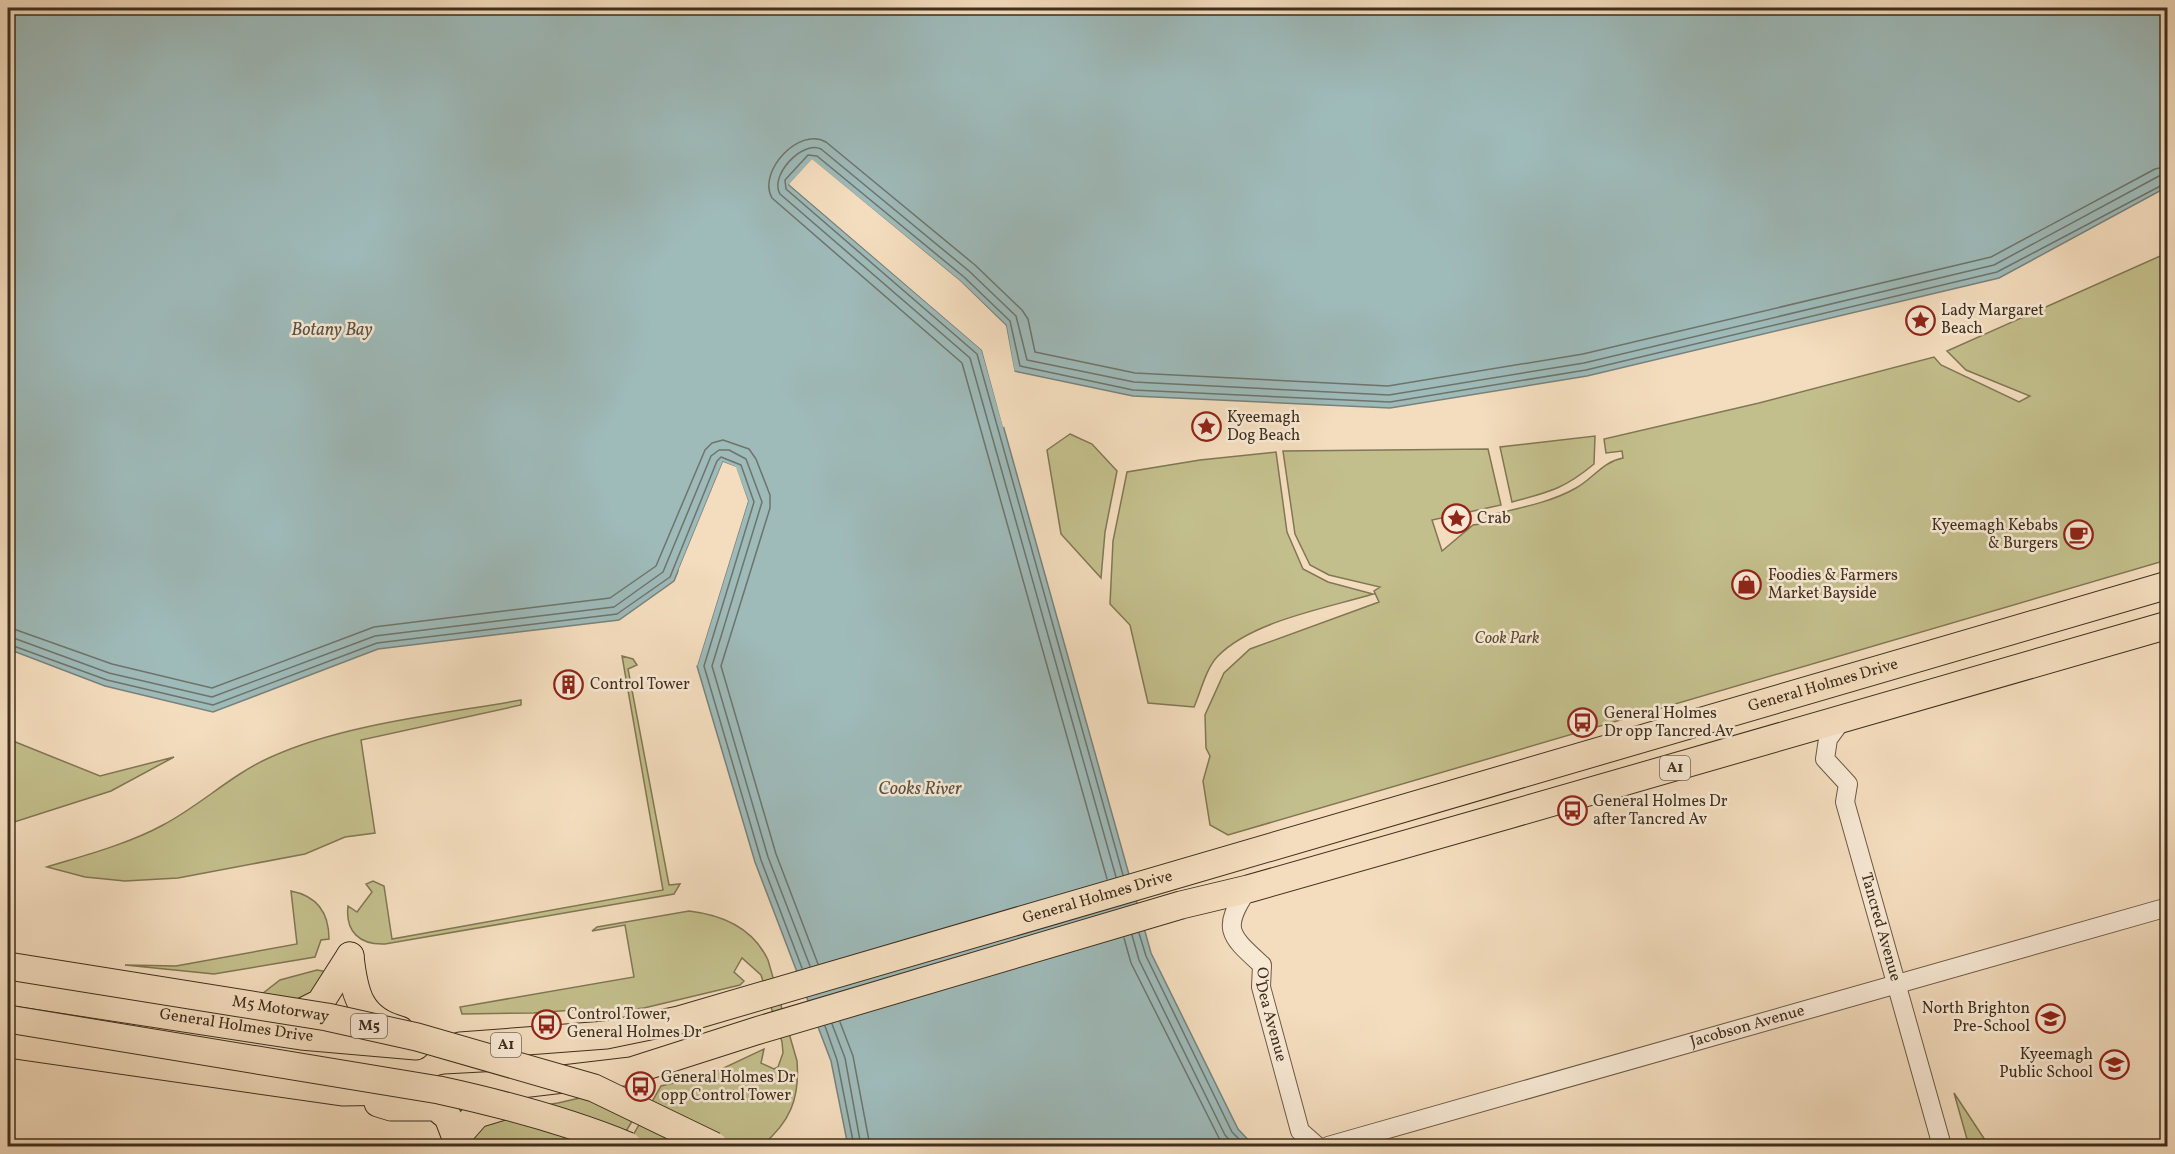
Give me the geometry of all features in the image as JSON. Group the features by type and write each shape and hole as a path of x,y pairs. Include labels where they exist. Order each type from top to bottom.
{"highway":[{"name":"General Holmes Drive","path":"8,991 261,1030 426,1047 489,1046 606,1035 679,1020 747,1002 2168,585"},
{"name":"General Holmes Drive","path":"8,1044 342,1092 521,1084 631,1071 756,1031 1181,905 1248,889 2168,625"},
{"path":"261,1030 277,1021 295,1018 320,1003 350,956 354,990 365,1010 378,1021 392,1028 415,1034 489,1046"},
{"name":"M5 Motorway","path":"8,966 327,1017 417,1037 594,1088 714,1146"},
{"path":"8,1019 439,1090 517,1109 628,1146"},
{"path":"342,1092 391,1107 436,1107 447,1117 456,1138 477,1114 513,1104 561,1095 631,1071"}],"street":[{"name":"Tancred Avenue","path":"1842,720 1828,739 1824,754 1829,766 1848,784 1845,802 1942,1146"},
{"name":"O'Dea Avenue","path":"1248,889 1231,918 1232,930 1236,939 1263,965 1261,987 1299,1131 1317,1146"},
{"name":"Jacobson Avenue","path":"1328,1146 2168,907"}],"green space":[{"name":"Cook Park","path":"2167,253 2167,560 1228,835 1210,825 1203,781 1210,756 1206,748 1205,715 1224,673 1250,649 1379,602 1374,591 1380,587 1329,575 1310,565 1295,534 1283,451 1488,449 1501,505 1432,520 1442,551 1473,525 1488,523 1486,516 1555,498 1582,484 1609,463 1623,458 1622,451 1606,453 1604,439 1759,403 1934,357 1941,365 2019,402 2030,396 1966,370 1947,351"},
{"path":"1070,434 1092,444 1117,471 1105,532 1101,578 1061,534 1047,450"},
{"path":"1595,436 1594,464 1556,489 1512,502 1500,447"},
{"path":"1276,452 1287,532 1303,569 1328,582 1373,594 1291,617 1250,634 1233,644 1218,656 1210,667 1194,707 1148,703 1130,625 1110,604 1113,541 1127,472 1200,460"},
{"path":"622,656 633,659 637,665 628,669 669,885 680,884 674,894 385,944 368,942 356,935 349,923 348,906 357,912 372,892 366,884 373,881 384,886 392,939 663,890"},
{"path":"521,700 521,705 361,740 375,833 345,837 305,854 178,878 125,881 85,877 47,867 106,849 150,832 177,817 257,764 299,746 329,736 393,721"},
{"path":"8,739 100,776 174,757 111,791 8,824"},
{"path":"291,891 314,901 324,913 327,921 329,939 321,940 315,957 214,974 125,965 176,966 297,944"},
{"path":"689,911 714,916 736,925 754,939 768,960 797,1061 798,1074 795,1098 786,1119 761,1146 627,1146 661,1086 711,1074 764,1049 761,1063 774,1069 778,1067 783,1053 782,1042 761,975 742,958 734,972 744,981 740,985 644,1008 609,1012 573,1010 462,1014 460,1007 634,977 625,925 592,931 597,927"},
{"path":"317,970 328,972 305,1007 258,997 280,980"},
{"path":"653,1087 617,1146 466,1146 471,1131 498,1112 558,1103 610,1091"},
{"path":"1954,1093 1989,1146 1969,1146"}],"water":[{"name":"Botany Bay","path":"8,8 2167,8 2167,187 1999,278 1587,376 1390,408 1133,396 1014,371 1006,325 960,281 812,160 789,185 982,350 1151,953 1238,1129 1254,1146 848,1146 831,1061 755,862 697,666 748,501 735,467 723,462 674,581 619,620 378,649 213,712 105,686 8,649"}],"pier":[{"path":"812,159 960,281 1006,326 1015,374 1011,372 1004,327 959,284 812,163 793,184 984,348 1006,426 1003,427 982,350 789,184"},
{"path":"723,462 736,467 748,501 697,666 695,664 745,501 733,470 725,466 678,581 679,569"}],"place":[{"name":"Lady Margaret Beach","path":"1920,320"},
{"name":"Kyeemagh Dog Beach","path":"1206,427"},
{"name":"Crab","path":"1456,519"},
{"name":"Kyeemagh Kebabs & Burgers","path":"2079,535"},
{"name":"Foodies & Farmers Market Bayside","path":"1747,585"},
{"name":"Control Tower","path":"569,685"},
{"name":"General Holmes Dr opp Tancred Av","path":"1583,723"},
{"name":"General Holmes Dr after Tancred Av","path":"1572,811"},
{"name":"North Brighton Pre-School","path":"2051,1018"},
{"name":"Control Tower, General Holmes Dr","path":"546,1024"},
{"name":"Kyeemagh Public School","path":"2114,1064"},
{"name":"General Holmes Dr opp Control Tower","path":"640,1087"}],"water label":[{"name":"Cooks River","path":"920,789"}]}
